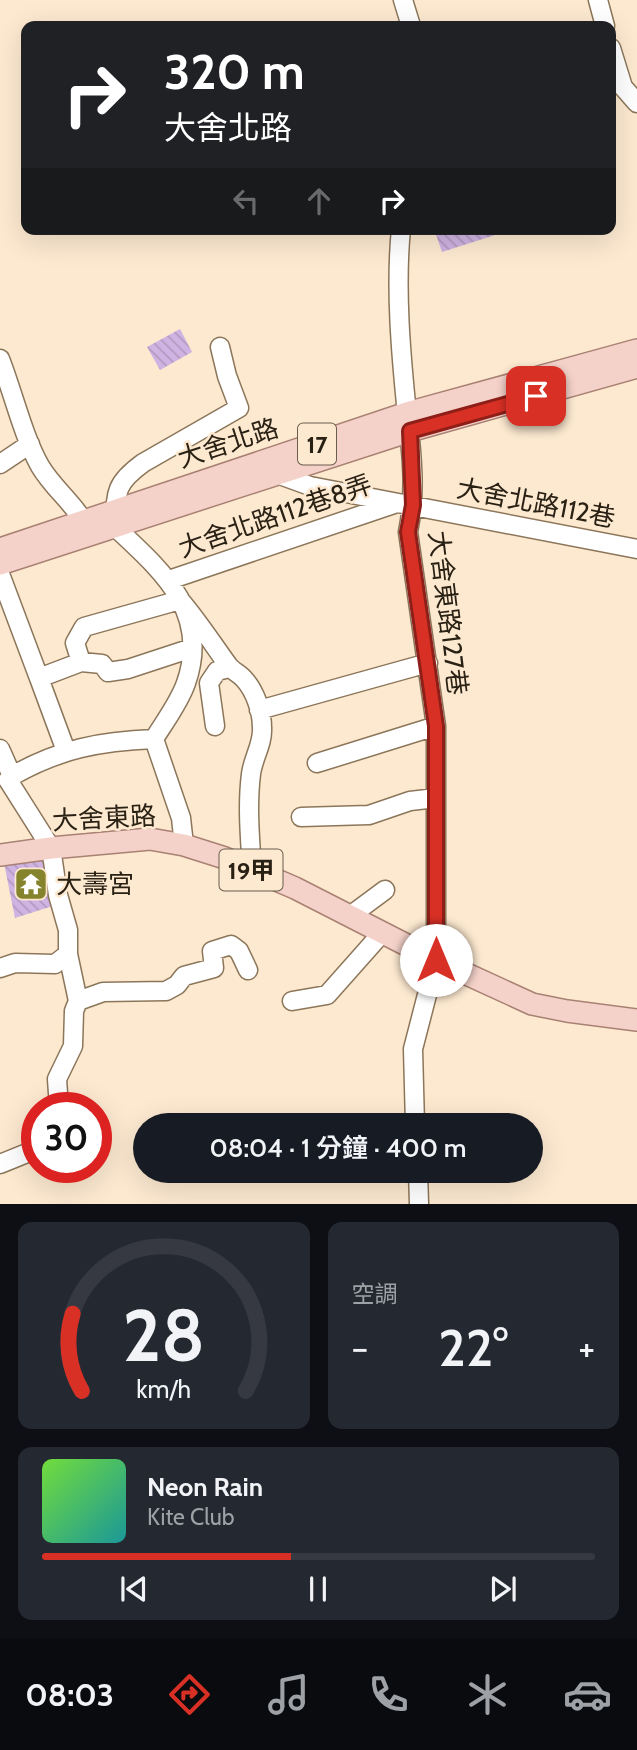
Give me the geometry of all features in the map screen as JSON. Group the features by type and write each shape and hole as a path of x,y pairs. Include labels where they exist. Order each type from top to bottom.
{"main road":[{"name":"大舍北路","path":"0,549 115,518 637,350"},
{"name":"大舍北路","path":"408,422 637,367"},
{"name":"大舍北路","path":"0,564 86,527"},
{"name":"大舍東路","path":"0,855 150,839 203,849 295,888 436,960 532,1004 567,1012 637,1020"}],"street":[{"path":"403,0 409,21"},
{"path":"598,0 604,21"},
{"path":"616,64 623,87 637,103"},
{"name":"大舍東路127巷","path":"400,235 401,332 408,422 405,504 436,726 436,960 413,1049 415,1113"},
{"path":"153,739 176,705 187,681 191,657 191,628 169,580 115,518 117,491 128,474 239,408 220,347"},
{"path":"0,359 5,388 39,465 86,527"},
{"path":"0,464 30,444"},
{"name":"大舍北路112巷","path":"276,466 310,486 637,550"},
{"name":"大舍北路112巷8弄","path":"169,580 405,504"},
{"path":"0,574 66,751"},
{"path":"81,662 75,643 84,628 180,600"},
{"path":"180,600 213,641 223,669"},
{"path":"39,678 81,662 102,664 108,672 191,657 243,678 254,693 262,726 262,737 254,756 248,799 252,870"},
{"path":"258,710 428,663"},
{"path":"215,726 209,683 211,676 223,669"},
{"name":"大舍東路127巷","path":"317,763 436,726"},
{"path":"58,1092 57,1079 73,1046 74,1011 78,1001 68,954 68,930 58,895 51,848 8,780 66,751 119,740 153,739"},
{"path":"153,739 181,818 184,845"},
{"path":"0,749 12,776"},
{"path":"301,817 369,815 410,800 436,798"},
{"path":"350,916 385,890"},
{"path":"292,1001 327,995 382,933"},
{"path":"78,1001 103,992 166,991 177,985 184,976 214,968 212,951 231,944 239,951 248,970"},
{"path":"0,968 15,963 55,964 68,954"},
{"path":"0,1164 21,1155"},
{"path":"418,1183 419,1204"}],"building":[{"path":"436,235 495,235 442,252"},
{"path":"180,329 192,352 160,370 147,347"},
{"name":"大壽宮","path":"49,857 56,905 15,918 4,863"}],"place":[{"name":"大壽宮","path":"31,884"}],"route":[{"path":"436,960 436,726 408,532 413,505 410,431 536,396"}]}
